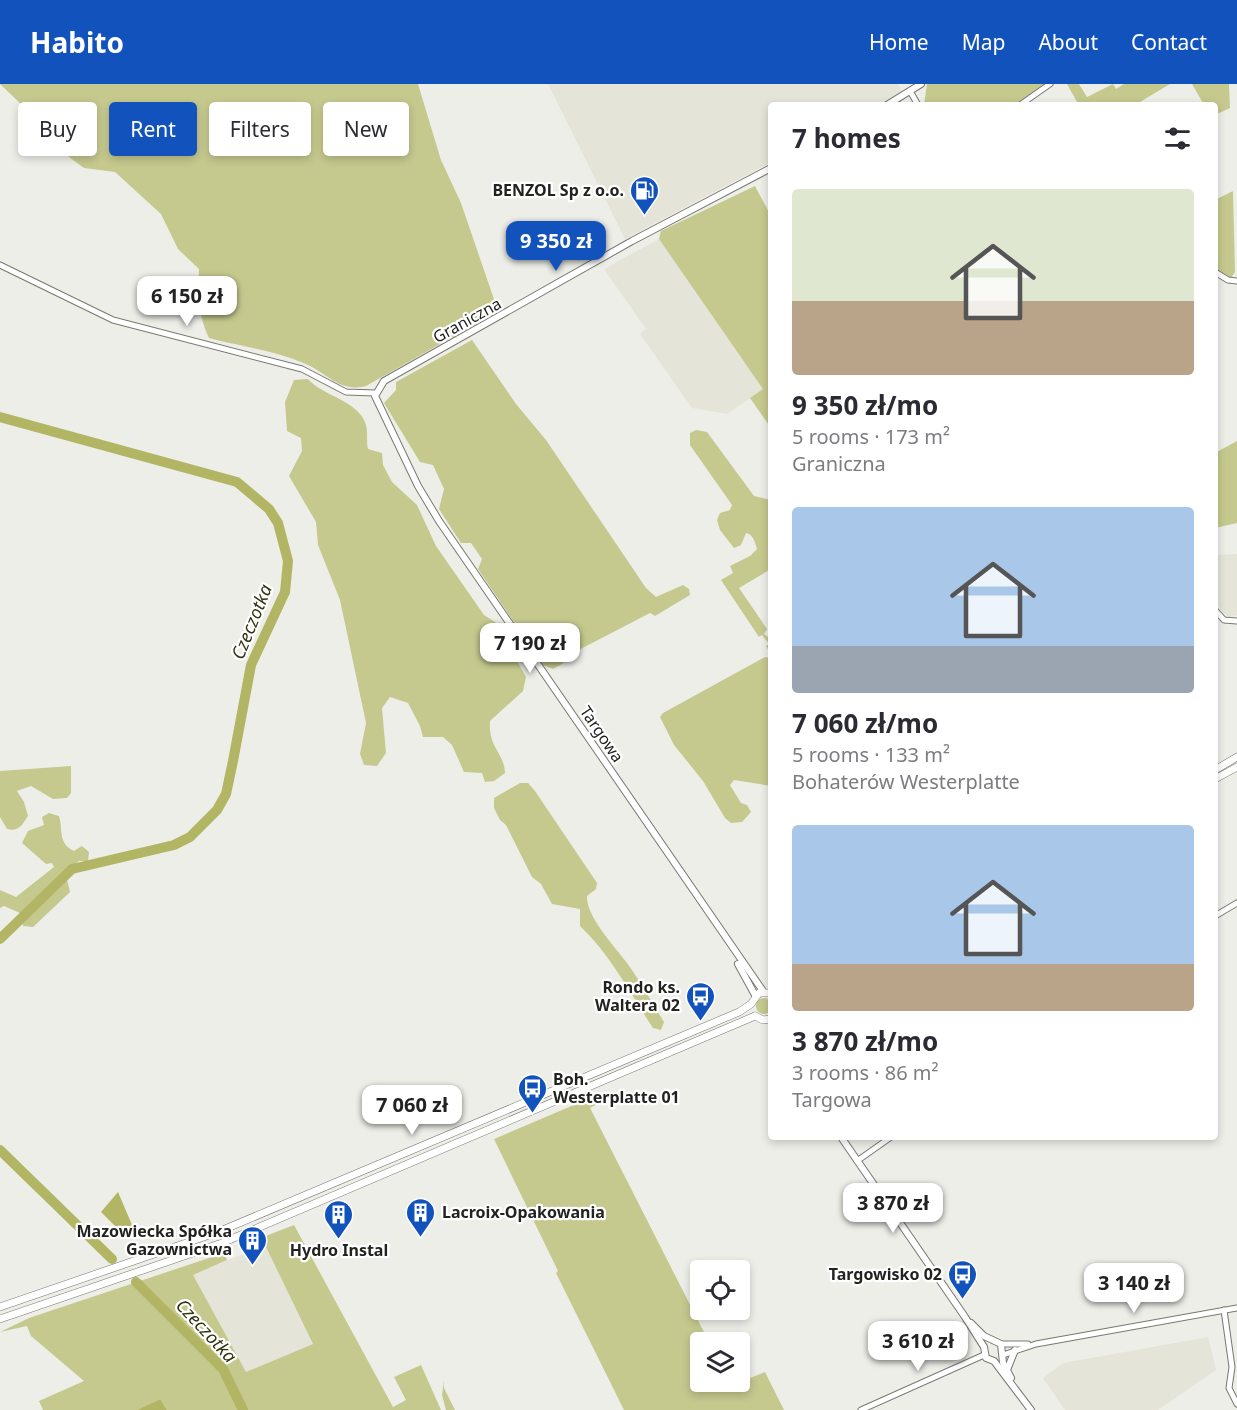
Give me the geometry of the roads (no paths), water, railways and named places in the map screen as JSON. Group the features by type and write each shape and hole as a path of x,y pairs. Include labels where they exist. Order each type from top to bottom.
{"main road":[{"path":"1218,768 1237,758"},
{"path":"1218,777 1237,767"},
{"path":"0,1307 218,1232 739,1012 763,993"},
{"path":"751,1004 755,1016"},
{"path":"0,1319 222,1243 755,1016 768,1019"}],"street":[{"path":"906,84 916,102"},
{"path":"892,102 921,84"},
{"path":"1024,102 1050,84"},
{"name":"Graniczna","path":"375,396 384,381 632,241 768,170"},
{"path":"0,265 113,320 302,369 346,393 375,396"},
{"path":"1218,274 1228,280 1237,281"},
{"name":"Targowa","path":"375,396 418,486 440,521 763,993"},
{"path":"1218,613 1224,620 1237,621"},
{"path":"1218,914 1237,903"},
{"path":"843,1140 984,1347 984,1355"},
{"path":"857,1161 887,1140"},
{"path":"994,1361 1015,1350 1036,1344 1237,1308"},
{"path":"1224,1310 1232,1367 1229,1388 1237,1404"},
{"path":"964,1317 993,1341 1001,1344 1036,1344"},
{"path":"984,1347 993,1341"},
{"path":"1001,1344 1007,1370 1031,1410"},
{"path":"1007,1370 1015,1350"},
{"path":"984,1355 994,1361 1017,1388"},
{"path":"861,1410 984,1355"}],"waterway":[{"name":"Czeczotka","path":"0,417 237,482 269,509 278,523 288,561 285,592 251,665 226,794 217,810 190,837 174,845 72,869 0,939"},
{"name":"Czeczotka","path":"0,1150 112,1259"},
{"name":"Czeczotka","path":"136,1282 223,1369 243,1410"}],"place":[{"name":"BENZOL Sp z o.o.","path":"645,216"},
{"name":"Rondo ks. Waltera 02","path":"701,1022"},
{"name":"Boh. Westerplatte 01","path":"532,1114"},
{"name":"Lacroix-Opakowania","path":"421,1238"},
{"name":"Hydro Instal","path":"339,1240"},
{"name":"Mazowiecka Spółka Gazownictwa","path":"253,1266"},
{"name":"Targowisko 02","path":"963,1300"}]}
